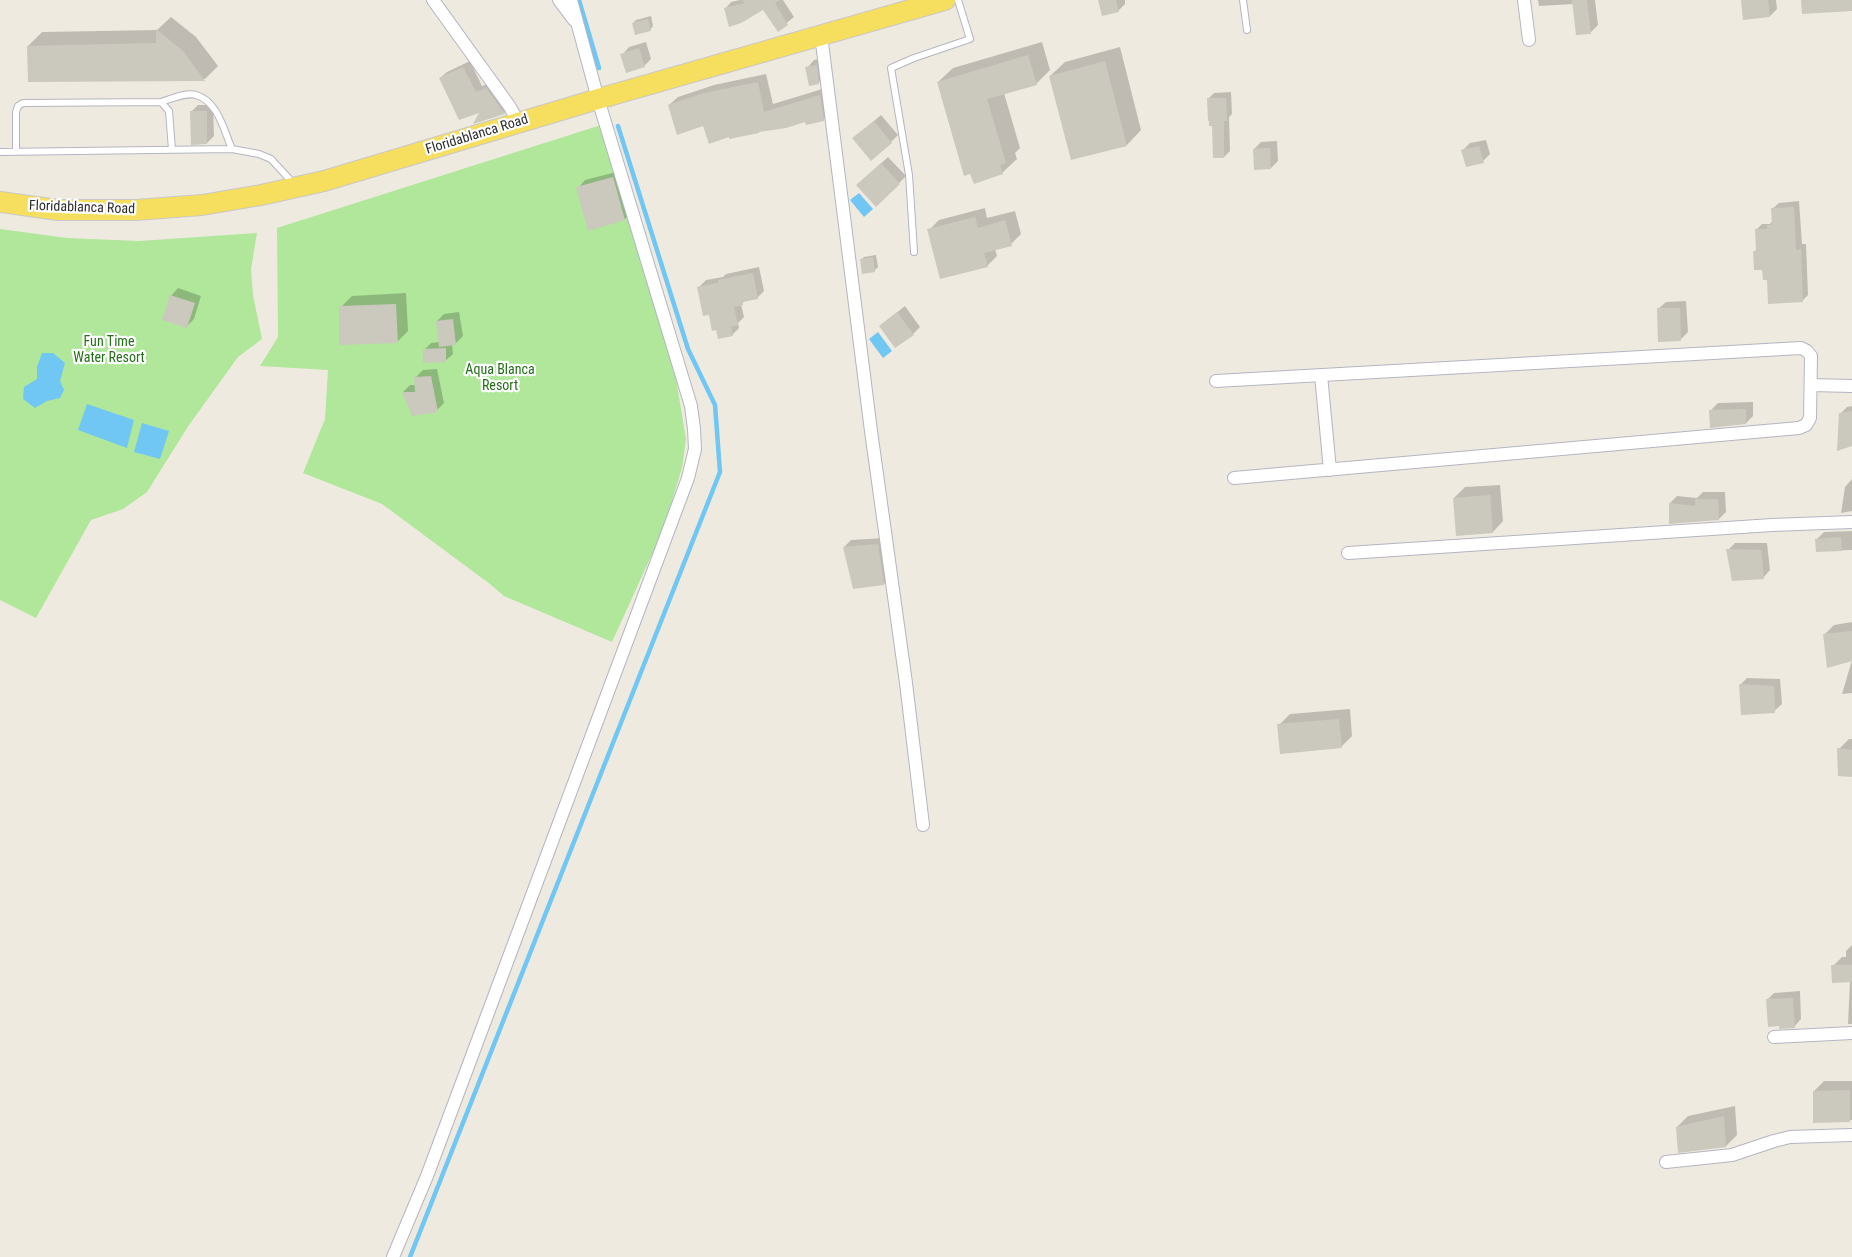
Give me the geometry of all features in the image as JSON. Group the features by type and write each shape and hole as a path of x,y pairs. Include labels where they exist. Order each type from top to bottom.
{"main road":[{"name":"Floridablanca Road","path":"0,202 58,210 136,210 202,205 297,187 945,0"}],"street":[{"path":"434,0 510,107 518,122"},
{"path":"559,0 578,26"},
{"path":"393,1257 427,1176 688,478 695,449 691,406 598,99 571,0"},
{"path":"1524,0 1529,40"},
{"path":"821,35 923,825"},
{"path":"1216,381 1801,348 1811,356 1810,418 1806,425 1799,428 1234,478"},
{"path":"1321,375 1330,470"},
{"path":"1811,385 1852,386"},
{"path":"1348,553 1852,522"},
{"path":"1774,1037 1852,1033"},
{"path":"1666,1162 1732,1155 1774,1140 1790,1137 1852,1135"}],"lane":[{"path":"914,252 909,175 891,68 970,39 958,0"},
{"path":"1244,0 1247,30"},
{"path":"16,151 16,112 18,106 24,103 161,102 183,95 195,95 206,100 215,109 232,149"},
{"path":"161,102 169,111 172,150"},
{"path":"0,152 232,149 259,154 270,159 297,187"}],"green space":[{"name":"Aqua Blanca Resort","path":"601,125 672,355 686,439 682,468 663,530 612,642 504,596 382,504 303,473 325,419 328,370 260,366 278,337 277,228"},
{"name":"Fun Time Water Resort","path":"0,229 67,238 139,241 257,233 251,269 253,295 262,339 238,357 189,425 147,492 123,509 91,520 36,618 0,600"}],"water":[{"path":"859,193 873,209 864,217 850,200"},
{"path":"878,332 892,351 883,358 869,339"},
{"path":"42,353 53,353 65,363 60,381 64,390 60,398 47,401 35,408 23,399 24,387 37,379 37,367"},
{"path":"87,404 134,420 127,448 78,430"},
{"path":"142,423 169,431 160,459 134,452"}],"building":[{"path":"742,0 780,0 775,3 788,25 778,32 763,10 741,23 729,27 724,8 744,3"},
{"path":"1098,0 1116,0 1119,12 1102,16"},
{"path":"1572,0 1587,0 1591,34 1576,35"},
{"path":"1741,0 1768,0 1770,17 1743,20"},
{"path":"1801,0 1852,0 1852,11 1802,14"},
{"path":"648,19 651,31 635,35 632,23"},
{"path":"156,29 183,51 205,81 28,82 27,46 156,43"},
{"path":"639,48 645,67 626,73 620,54"},
{"path":"1028,55 1037,85 987,99 1006,163 1000,165 1003,174 974,184 970,174 964,176 937,82"},
{"path":"1105,61 1127,146 1071,160 1049,76"},
{"path":"817,65 819,84 809,86 805,67"},
{"path":"463,67 476,92 486,88 505,114 473,124 479,113 459,120 439,78"},
{"path":"758,82 764,112 820,95 824,121 806,125 805,122 786,128 729,139 729,137 709,144 703,126 677,135 668,105 704,93"},
{"path":"1207,98 1226,98 1227,121 1224,121 1224,158 1213,158 1212,126 1209,126 1208,121"},
{"path":"190,111 207,111 207,144 191,145"},
{"path":"874,121 892,143 871,161 852,138"},
{"path":"1479,146 1484,163 1466,167 1461,150"},
{"path":"1270,148 1271,169 1254,170 1253,149"},
{"path":"881,163 900,184 876,207 856,185"},
{"path":"613,177 625,220 588,231 576,187"},
{"path":"1794,207 1796,250 1801,249 1803,302 1768,304 1767,280 1763,280 1762,270 1754,270 1753,251 1756,251 1755,229 1767,229 1767,225 1772,225 1771,208"},
{"path":"975,217 978,228 1005,220 1012,246 984,253 988,267 940,279 927,229"},
{"path":"873,257 875,272 862,274 860,259"},
{"path":"753,273 758,299 743,302 743,305 734,307 738,325 731,327 733,336 718,339 716,330 712,331 709,315 703,316 697,287 718,283 718,280"},
{"path":"170,295 195,303 187,328 162,320"},
{"path":"396,304 398,343 339,345 339,306"},
{"path":"1657,308 1680,308 1681,341 1658,342"},
{"path":"897,312 914,335 895,348 879,326"},
{"path":"453,319 456,345 439,347 436,321"},
{"path":"446,348 446,362 423,363 423,349"},
{"path":"431,376 438,412 412,416 402,392 415,392 414,377"},
{"path":"1746,409 1746,424 1710,428 1709,410"},
{"path":"1852,411 1852,446 1837,451 1839,413"},
{"path":"1490,495 1493,533 1456,536 1453,498"},
{"path":"1695,499 1718,499 1719,520 1669,524 1669,503 1695,506"},
{"path":"1841,537 1842,551 1816,552 1815,539"},
{"path":"878,544 884,585 853,589 843,547"},
{"path":"1726,549 1761,550 1764,579 1732,581"},
{"path":"1852,631 1852,661 1827,668 1823,634"},
{"path":"1739,684 1774,686 1775,713 1741,715"},
{"path":"1339,719 1342,748 1280,754 1277,724"},
{"path":"1837,748 1852,750 1852,777 1838,776"},
{"path":"1831,965 1852,965 1852,982 1832,983"},
{"path":"1793,998 1795,1028 1779,1029 1779,1026 1768,1027 1766,999"},
{"path":"1850,1090 1850,1122 1813,1123 1813,1091"},
{"path":"1724,1116 1726,1147 1678,1153 1676,1127"}],"waterway":[{"path":"579,0 599,68"},
{"path":"410,1257 720,472 715,405 688,349 618,126"}]}
